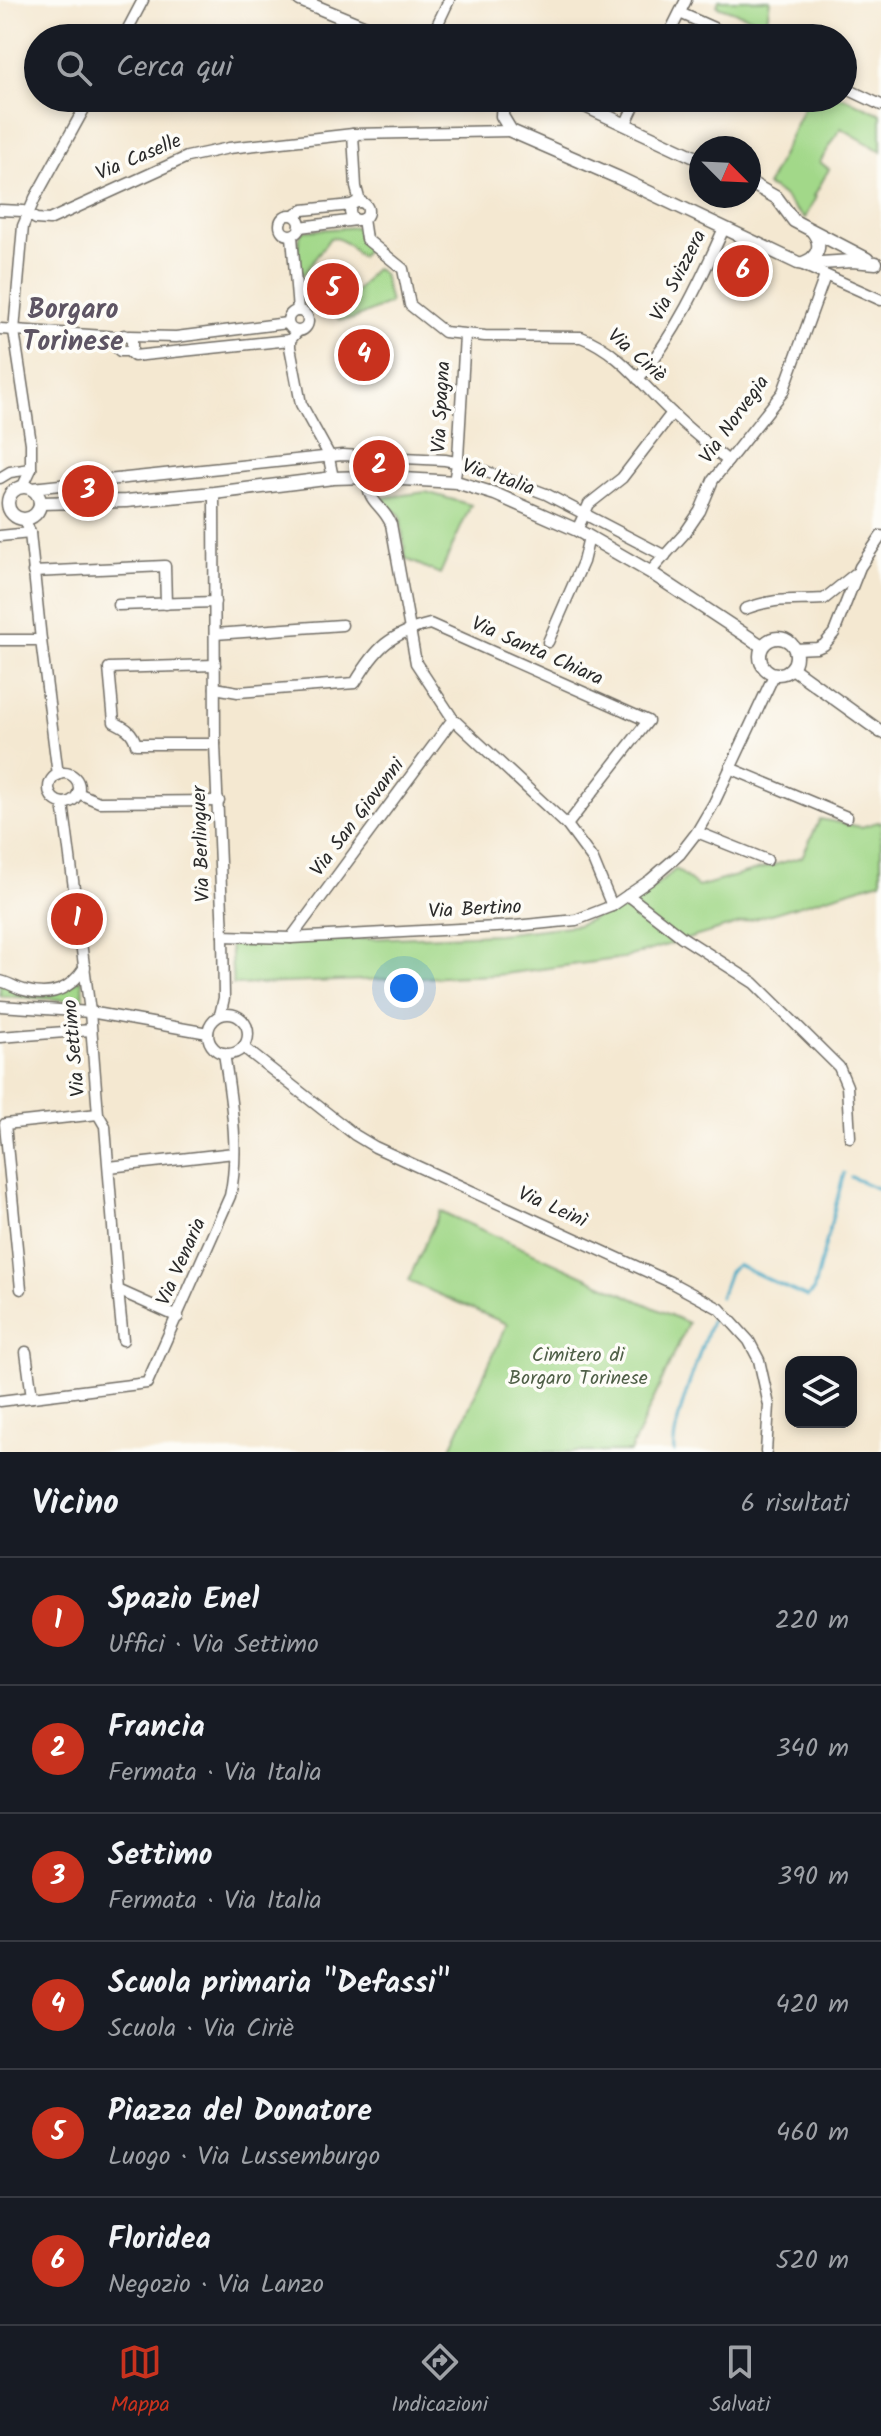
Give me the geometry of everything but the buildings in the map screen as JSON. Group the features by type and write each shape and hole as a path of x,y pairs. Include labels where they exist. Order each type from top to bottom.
{"street":[{"path":"130,24 143,0"},
{"path":"300,0 358,24"},
{"path":"438,24 449,0"},
{"path":"674,24 686,0"},
{"path":"680,13 705,24"},
{"path":"857,94 881,105"},
{"path":"28,487 31,443 14,331 23,226 82,112"},
{"path":"502,112 511,131"},
{"path":"598,112 689,154"},
{"path":"625,125 631,112"},
{"name":"Via Caselle","path":"0,210 28,213 42,220 56,217 187,157 229,148 353,134 511,131 798,263"},
{"path":"353,134 356,204"},
{"path":"761,189 777,198 794,221 878,264"},
{"path":"356,204 365,204 368,209 367,215 360,220 282,233 280,223 283,217 303,210 356,204"},
{"path":"293,215 299,221 296,231 298,311"},
{"name":"Via Ciriè","path":"360,220 366,239 403,269 410,305 444,332 581,337 607,349 672,413 728,461"},
{"name":"Via Svizzera","path":"638,379 657,357 676,324 724,228"},
{"path":"798,263 813,259 817,253 817,238 813,232"},
{"path":"798,263 852,261 878,264"},
{"path":"798,263 881,300"},
{"name":"Via Norvegia","path":"650,572 685,533 700,511 713,480 783,392 825,276"},
{"path":"124,336 133,344 128,351 134,356 293,336 303,330 308,322 307,315 298,311 291,313 287,323"},
{"path":"0,329 176,337 287,323"},
{"path":"287,323 293,336 301,404 329,456 333,478"},
{"name":"Via Spagna","path":"454,482 465,335"},
{"path":"577,530 589,504 622,478 672,413"},
{"name":"Via Italia","path":"28,487 329,456 457,462 546,494 665,556"},
{"path":"0,478 10,472 31,469"},
{"path":"367,477 370,497 391,524 416,663 453,719 567,825 593,860 612,906"},
{"name":"Via Italia","path":"40,503 126,501 333,478 454,482 495,494 577,530 650,572 762,646"},
{"path":"25,519 37,512 40,503 38,495 28,487 13,490 4,506 12,514 25,519 30,533 58,775"},
{"name":"Via Berlinguer","path":"214,493 215,744 225,1014"},
{"path":"0,536 30,533"},
{"path":"795,649 817,648 834,633 857,573 881,536"},
{"path":"548,642 583,562 589,537"},
{"path":"33,572 165,566 166,604"},
{"path":"745,609 766,601 787,598 824,599 857,573"},
{"path":"118,605 215,602"},
{"name":"Via Santa Chiara","path":"410,629 430,624 648,721 567,825"},
{"path":"215,634 342,625"},
{"path":"215,688 238,692 355,683 381,645 410,629"},
{"path":"781,638 795,649 796,659 792,668 784,674 774,675 761,664 762,646 770,639 781,638"},
{"path":"0,640 41,640"},
{"path":"215,665 109,668 114,722 127,728 136,744 215,744"},
{"path":"792,668 881,732"},
{"name":"Via Bertino","path":"223,936 291,938 515,926 576,920 612,906 650,880 680,854 697,832 774,675"},
{"name":"Via San Giovanni","path":"291,938 453,719"},
{"path":"730,768 847,817"},
{"path":"58,775 72,775 78,783 78,793 72,800 63,803 55,799 50,791 51,781 58,775"},
{"path":"78,793 99,802 219,801"},
{"name":"Via Settimo","path":"63,803 85,967 98,1114 105,1126 123,1340"},
{"path":"697,832 767,860"},
{"path":"628,895 682,937 754,983 839,1067 847,1086 850,1137"},
{"path":"0,981 24,990 53,994 76,980 85,967"},
{"path":"0,1006 90,1012 208,1033"},
{"path":"225,1014 242,1019 246,1024 248,1036 238,1051 224,1053 211,1044 208,1033 211,1022 225,1014"},
{"path":"0,1037 91,1030"},
{"name":"Via Leinì","path":"243,1047 355,1135 375,1147 670,1282 720,1309 749,1341 759,1360 769,1405 766,1452"},
{"name":"Via Venaria","path":"32,1397 147,1383 230,1196 235,1171 231,1100 224,1053"},
{"path":"21,1289 5,1124 98,1114"},
{"path":"109,1167 234,1153"},
{"path":"118,1290 178,1317"},
{"path":"0,1401 32,1397 26,1352"}],"green space":[{"path":"719,0 770,0 767,21 717,6"},
{"path":"857,103 881,114 881,151 841,128 820,162 829,169 805,218 780,193 767,186 801,112 857,112"},
{"path":"356,227 368,248 361,257 343,241 330,238 301,278 298,247 303,231"},
{"path":"375,268 383,274 390,303 353,319 340,320 330,309 326,295 343,308"},
{"path":"426,492 471,505 440,574 406,559 400,515 380,498"},
{"path":"820,819 861,827 881,821 881,881 624,958 496,975 233,985 230,941 498,934 578,925 644,896 676,869 698,887 802,857"},
{"path":"82,979 83,1001 0,996 0,981 53,994"},
{"name":"Cimitero di Borgaro Torinese","path":"440,1211 688,1323 630,1452 449,1452 507,1324 408,1281"}],"waterway":[{"path":"720,1297 729,1272 737,1265 807,1297 813,1292 844,1173"},
{"path":"851,1177 881,1190"},
{"path":"674,1452 682,1405 713,1315"}],"place":[{"name":"Floridea","path":"743,271"},
{"name":"Piazza del Donatore","path":"333,289"},
{"name":"Scuola primaria \"Defassi\"","path":"364,355"},
{"name":"Francia","path":"379,466"},
{"name":"Settimo","path":"88,491"},
{"name":"Spazio Enel","path":"77,919"}],"district":[{"name":"Borgaro Torinese","path":"73,326"}]}
